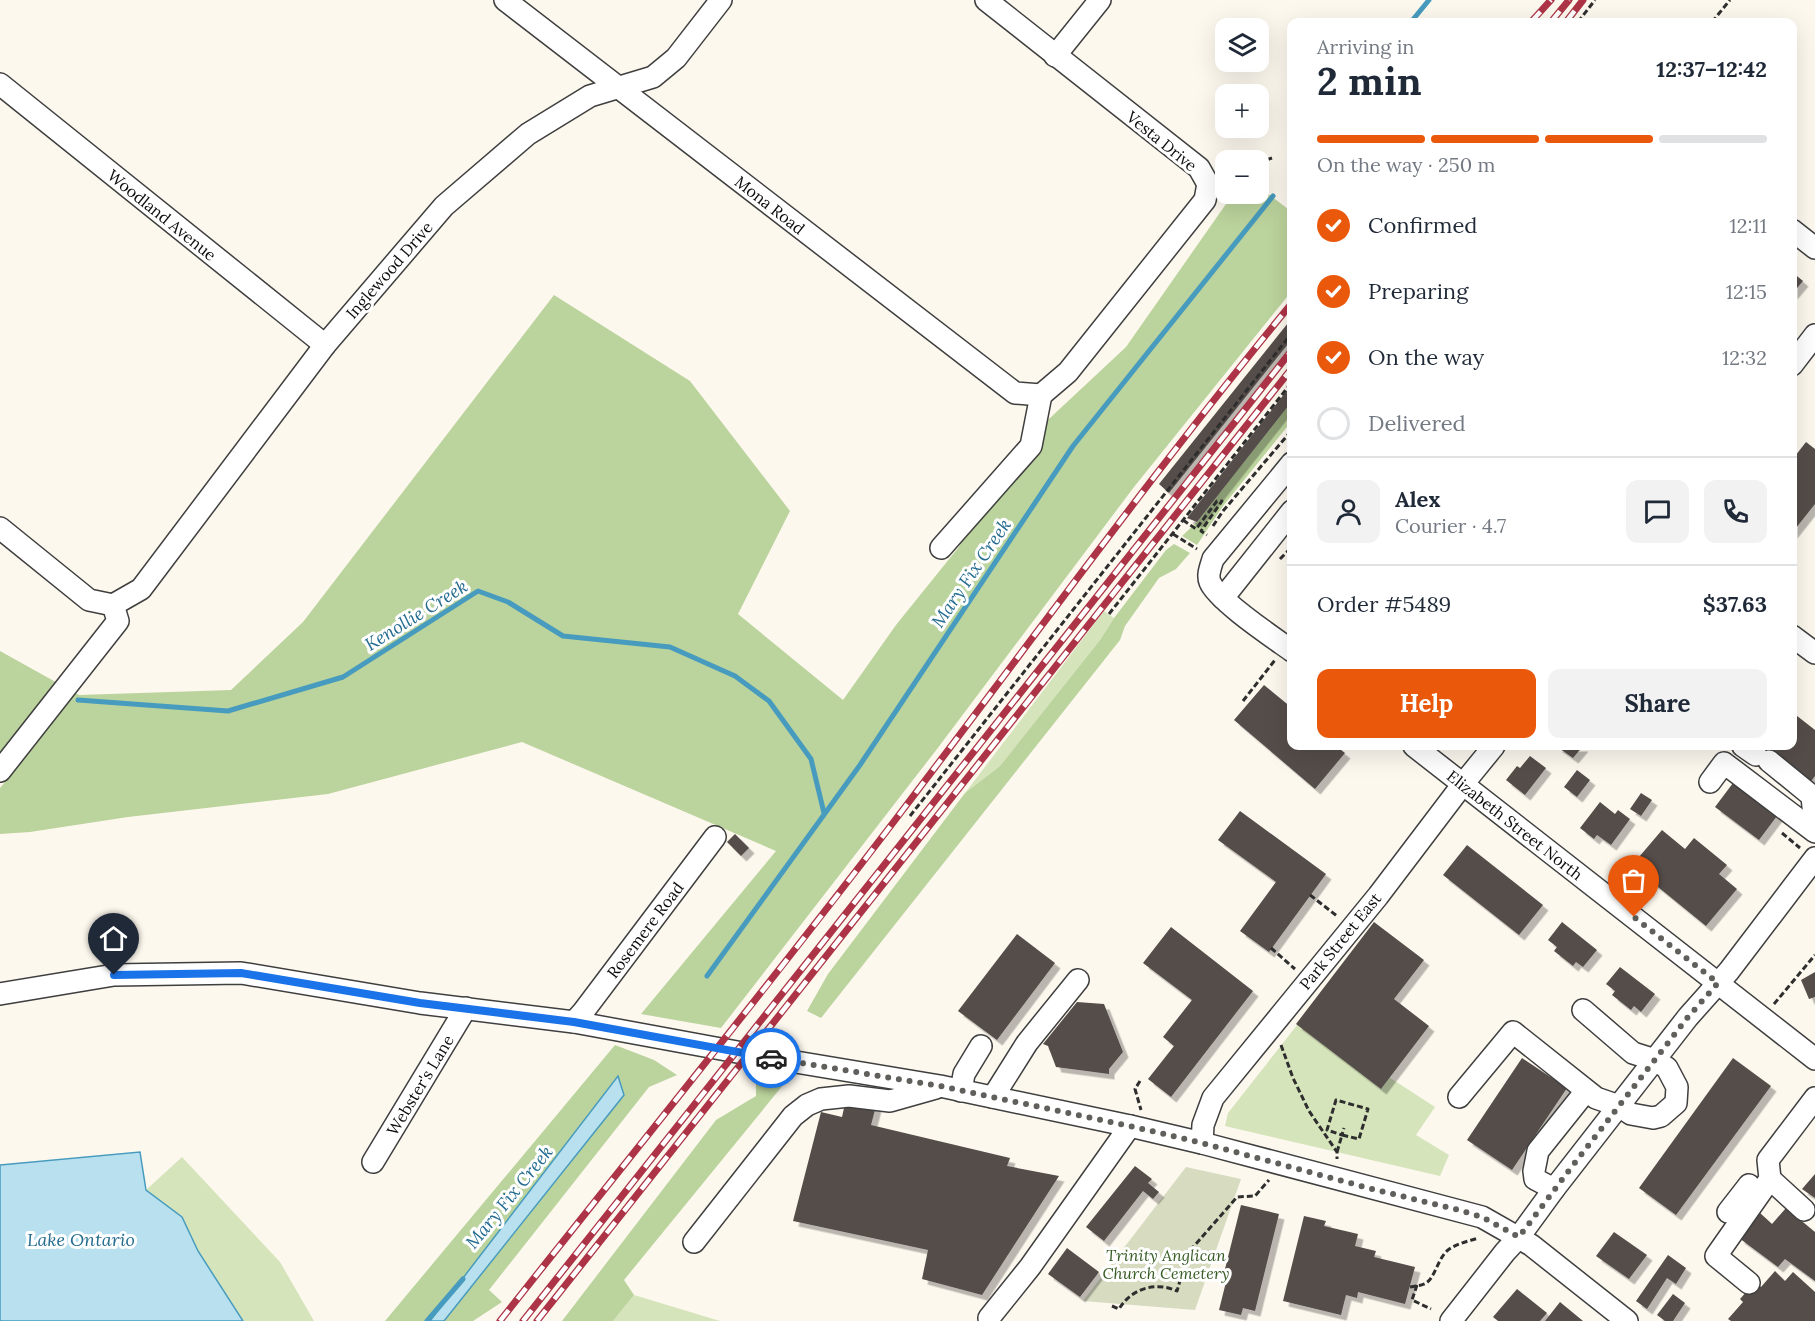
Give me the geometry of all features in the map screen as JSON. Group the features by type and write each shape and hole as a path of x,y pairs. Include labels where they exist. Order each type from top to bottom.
{"street":[{"name":"Mona Road","path":"505,0 1015,393 1041,395"},
{"name":"Inglewood Drive","path":"113,605 141,589 325,345 444,206 528,134 590,96 620,89 653,77 676,58 721,0"},
{"name":"Vesta Drive","path":"986,0 1198,168 1208,184 1204,200 1068,372 1041,395"},
{"path":"1055,56 1100,0"},
{"name":"Woodland Avenue","path":"0,84 325,345"},
{"path":"1797,234 1815,248"},
{"path":"1797,358 1815,335"},
{"path":"941,548 1031,446 1041,395"},
{"path":"1283,656 1223,598 1209,581 1209,570 1213,559 1287,469"},
{"path":"1223,598 1287,517"},
{"path":"0,528 89,600 113,605 118,621 0,771"},
{"path":"1797,640 1815,653"},
{"name":"Elizabeth Street North","path":"1419,750 1815,1059"},
{"name":"Park Street East","path":"1202,1143 1203,1125 1213,1098 1378,896 1491,750"},
{"path":"1760,760 1812,796 1814,808"},
{"path":"1710,782 1724,764 1815,832"},
{"name":"Rosemere Road","path":"574,1022 715,837"},
{"path":"1451,1321 1519,1237 1655,1060 1729,971 1814,859"},
{"path":"0,994 114,975 241,973 420,1003 574,1022 993,1097 1136,1119 1202,1143 1482,1217 1519,1237 1627,1321"},
{"path":"993,1097 1027,1043 1078,980"},
{"name":"Webster's Lane","path":"373,1162 466,1008"},
{"path":"1460,1097 1513,1032 1596,1098 1619,1106 1631,1114 1653,1118 1661,1116 1676,1103 1677,1087 1667,1068 1655,1060 1634,1053 1583,1010"},
{"path":"961,1091 964,1074 981,1046"},
{"path":"694,1242 793,1116 807,1105 821,1099 849,1096 890,1101 940,1086"},
{"path":"1554,1190 1535,1179 1534,1171 1538,1151 1586,1091"},
{"path":"1749,1283 1716,1256 1815,1099"},
{"path":"989,1318 1030,1267 1136,1119"},
{"path":"1769,1170 1804,1209"},
{"path":"1728,1212 1769,1170"}],"path":[{"path":"1581,18 1595,0"},
{"path":"1715,18 1730,0"},
{"path":"910,816 1287,339"},
{"path":"1109,615 1287,388"},
{"path":"1198,550 1223,511 1287,436"},
{"path":"1183,520 1196,529 1217,501 1222,501 1201,531 1207,535"},
{"path":"1173,534 1191,546"},
{"path":"1243,701 1283,656"},
{"path":"1779,831 1814,859"},
{"path":"1310,895 1339,917"},
{"path":"1271,948 1296,970"},
{"path":"1774,1005 1815,955"},
{"path":"1279,1038 1293,1078 1309,1111 1337,1152"},
{"path":"1136,1119 1135,1089 1140,1081"},
{"path":"1336,1100 1368,1109 1359,1139 1342,1135 1327,1130 1336,1100"},
{"path":"1337,1159 1344,1128"},
{"path":"1112,1306 1119,1309 1124,1301 1138,1290 1168,1287 1177,1291 1188,1253 1237,1197 1255,1196 1269,1180"},
{"path":"1410,1287 1425,1284 1432,1278 1438,1263 1448,1251 1479,1238"},
{"path":"1417,1285 1412,1300 1431,1309"}],"green space":[{"path":"1269,195 1287,208 1287,297 1134,487 937,749 721,1028 641,1014 776,851 522,742 328,794 0,834 0,788 5,782 0,779 0,651 79,695 231,690 303,622 554,295 690,381 790,511 738,614 843,700 896,625 958,548 1035,432 1126,347 1226,204 1269,204"},
{"path":"1287,406 1287,427 1223,506 1197,545 1182,536 1197,522"},
{"path":"1174,544 1190,553 1176,569 1159,578 1125,626 1120,640 821,1018 807,1011 828,974 965,793 1000,766 1100,640 1166,550"},
{"path":"1104,611 1114,618 1100,640 1000,766 965,793"},
{"path":"1301,1020 1435,1107 1416,1135 1449,1155 1440,1176 1225,1126 1228,1113"},
{"path":"615,1045 654,1060 677,1075 649,1087 489,1290 502,1302 473,1321 444,1321 623,1095 617,1077 430,1321 385,1321"},
{"path":"756,1074 788,1079 624,1280 634,1295 613,1321 562,1321 716,1120 756,1096"},
{"path":"182,1157 280,1262 314,1321 243,1321 198,1251 182,1217 146,1190"},
{"name":"Trinity Anglican Church Cemetery","path":"1186,1167 1241,1179 1195,1310 1083,1301"},
{"path":"634,1295 720,1321 613,1321"}],"water":[{"path":"618,1076 624,1095 444,1321 430,1321"},
{"name":"Lake Ontario","path":"140,1152 146,1190 182,1217 198,1251 243,1321 0,1321 0,1165"}],"building":[{"path":"1797,276 1803,281 1797,288"},
{"path":"1287,324 1287,345 1169,493 1159,484"},
{"path":"1287,390 1287,407 1197,522 1187,518"},
{"path":"1806,442 1815,449 1815,504 1797,527 1797,454"},
{"path":"1264,685 1287,704 1287,750 1341,750 1345,753 1315,789 1234,720"},
{"path":"1797,716 1815,730 1815,776 1809,784 1766,750 1797,750"},
{"path":"1562,750 1580,750 1573,758"},
{"path":"1530,756 1546,768 1525,795 1506,780 1517,766 1520,768"},
{"path":"1577,770 1590,780 1577,797 1564,787"},
{"path":"1736,779 1780,812 1759,840 1715,807"},
{"path":"1641,793 1652,800 1641,816 1630,809"},
{"path":"1600,802 1615,814 1618,810 1630,819 1611,845 1597,835 1594,839 1580,828"},
{"path":"1240,811 1326,874 1269,952 1240,931 1276,882 1218,840"},
{"path":"1662,830 1685,849 1694,838 1727,865 1719,874 1737,889 1706,926 1647,878 1654,869 1639,857"},
{"path":"735,834 749,848 741,856 727,842"},
{"path":"1467,845 1543,905 1519,935 1443,875"},
{"path":"1374,922 1424,960 1394,999 1429,1026 1381,1089 1296,1024"},
{"path":"1562,922 1597,950 1583,967 1576,962 1573,966 1554,951 1557,947 1548,940"},
{"path":"1171,927 1253,991 1171,1097 1148,1079 1174,1046 1163,1037 1192,1000 1143,963"},
{"path":"1017,934 1055,963 997,1040 958,1011"},
{"path":"1620,967 1655,994 1641,1012 1634,1006 1631,1010 1612,995 1615,991 1606,984"},
{"path":"1815,972 1815,997 1809,999 1801,980"},
{"path":"1077,1002 1104,1004 1123,1052 1109,1069 1109,1074 1056,1067 1048,1046 1043,1044"},
{"path":"1522,1058 1567,1088 1512,1170 1467,1140"},
{"path":"1733,1058 1771,1086 1676,1215 1639,1188"},
{"path":"846,1099 876,1106 871,1125 1010,1158 1007,1166 1059,1176 982,1295 922,1279 928,1250 793,1221 821,1112 842,1117"},
{"path":"1135,1166 1152,1179 1148,1183 1159,1192 1153,1199 1143,1191 1104,1241 1086,1227"},
{"path":"1815,1174 1815,1198 1802,1189"},
{"path":"1241,1205 1279,1214 1255,1311 1243,1308 1241,1315 1219,1310 1227,1278 1223,1277"},
{"path":"1786,1208 1815,1232 1815,1281 1785,1259 1778,1267 1739,1238 1759,1212 1772,1224"},
{"path":"1304,1216 1326,1221 1324,1226 1358,1234 1355,1246 1376,1251 1374,1257 1415,1267 1405,1304 1358,1292 1357,1298 1346,1295 1341,1315 1283,1301"},
{"path":"1614,1232 1647,1255 1629,1279 1596,1256"},
{"path":"1067,1248 1099,1272 1080,1297 1048,1274"},
{"path":"1668,1255 1686,1268 1676,1284 1667,1278 1647,1309 1636,1301"},
{"path":"1775,1271 1785,1281 1793,1272 1815,1292 1815,1321 1731,1321 1728,1319 1743,1302 1740,1299 1755,1282 1761,1287"},
{"path":"1517,1289 1547,1313 1540,1321 1498,1321 1493,1317"},
{"path":"1673,1294 1685,1303 1673,1321 1665,1321 1657,1315"},
{"path":"1560,1302 1583,1321 1545,1321"}],"waterway":[{"name":"Mary Fix Creek","path":"1414,18 1429,0"},
{"name":"Mary Fix Creek","path":"707,976 860,765 1073,446 1273,196"},
{"name":"Kenollie Creek","path":"78,700 228,711 343,677 478,591 508,602 563,636 670,647 735,676 769,701 811,759 824,813"},
{"name":"Mary Fix Creek","path":"427,1321 463,1279"}],"railway":[{"path":"1535,18 1551,0"},
{"path":"1554,18 1569,0"},
{"path":"1569,18 1583,0"},
{"path":"500,1321 805,937 1144,490 1287,309"},
{"path":"523,1321 1287,356"},
{"path":"537,1321 1287,374"}],"way so far":[{"path":"771,1058 940,1086 1202,1143 1482,1217 1519,1237 1688,1017 1718,983 1634,917"}],"route":[{"path":"114,975 241,973 420,1003 574,1022 771,1058"}]}
